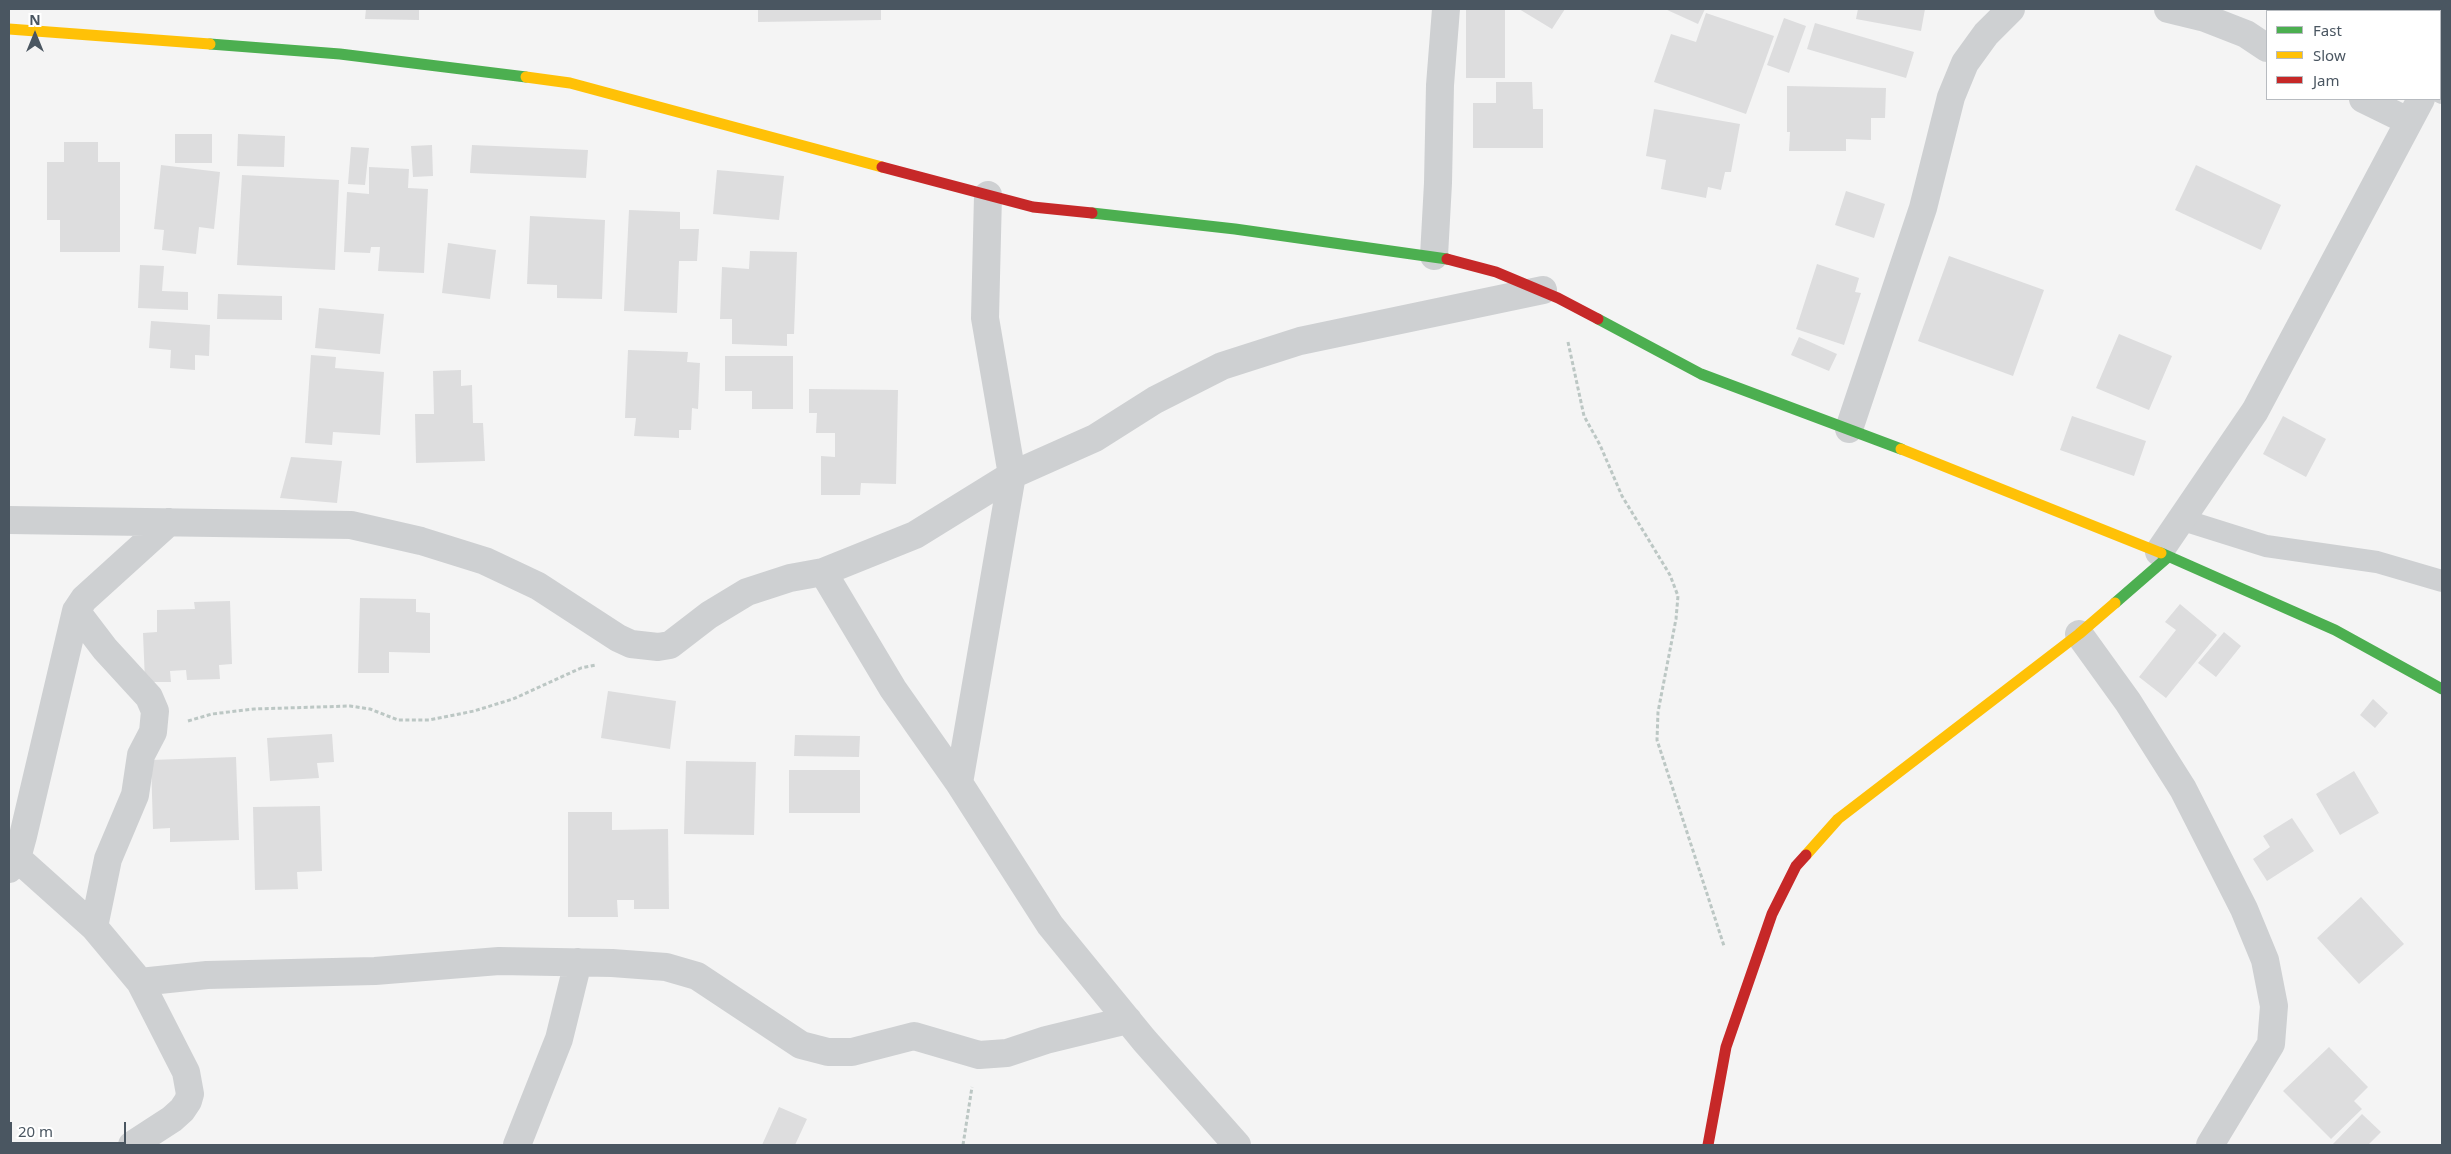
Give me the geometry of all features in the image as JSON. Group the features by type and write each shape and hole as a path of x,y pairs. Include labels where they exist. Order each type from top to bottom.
{"street":[{"path":"1434,256 1440,85 1446,9"},
{"path":"1849,429 1923,208 1951,97 1965,63 1986,34 2011,9"},
{"path":"2168,9 2205,18 2246,34 2266,47"},
{"path":"9,29 340,54 570,83 1033,207 1235,228 1434,256 1496,272 1550,294 1701,374 1849,429 2163,554 2334,630 2442,689"},
{"path":"1708,1145 1726,1047 1772,914 1796,866 1838,819 2079,634 2163,554 2180,519 2255,411 2415,110 2368,100"},
{"path":"959,783 982,662 1012,476 985,318 988,195"},
{"path":"9,520 351,525 421,541 485,561 538,586 618,638 643,646 670,645 709,615 747,592 790,578 823,572 915,535 1012,476 1095,438 1155,400 1222,366 1300,341 1550,294"},
{"path":"132,1145 172,1120 188,1102 190,1083 181,1060 140,982 94,927 13,864 76,612 84,599 169,522"},
{"path":"823,572 893,690 959,783 1050,925 1128,1020 1237,1145"},
{"path":"76,612 105,649 149,697 155,711 153,732 141,755 134,795 108,859 94,927"},
{"path":"2079,634 2128,702 2184,789 2236,894 2264,960 2274,1006 2271,1044 2210,1145"},
{"path":"140,982 206,975 375,971 499,961 578,962 666,967 697,976 801,1045 828,1052 852,1052 914,1036 979,1055 1007,1053 1046,1040 1128,1020"},
{"path":"517,1145 559,1039 578,962"}],"lane":[{"path":"2180,519 2266,546 2377,562 2442,581"}],"path":[{"path":"1550,294 1584,416 1622,496 1670,575 1678,596 1676,619 1658,712 1657,740 1742,999"},
{"path":"153,732 212,714 308,706 350,706 370,710 398,720 429,720 474,711 513,699 581,668 618,659 643,646"},
{"path":"963,1145 969,1099 979,1055"}],"building":[{"path":"366,9 419,9 419,20 365,19"},
{"path":"758,9 881,9 881,20 758,22"},
{"path":"1466,9 1505,9 1505,78 1466,78"},
{"path":"1519,9 1565,9 1552,29"},
{"path":"1665,9 1705,9 1698,24"},
{"path":"1858,9 1925,9 1921,31 1856,19"},
{"path":"1706,13 1774,36 1746,114 1654,82 1671,34 1696,42"},
{"path":"1784,18 1806,26 1789,73 1767,65"},
{"path":"1815,23 1914,52 1906,78 1807,49"},
{"path":"1496,82 1532,82 1533,109 1543,109 1543,148 1473,148 1473,103 1496,103"},
{"path":"1787,86 1886,88 1885,118 1871,118 1871,140 1846,139 1846,151 1789,151 1790,132 1787,132"},
{"path":"1654,109 1740,124 1731,172 1725,172 1721,190 1708,187 1706,198 1661,189 1666,160 1646,156"},
{"path":"175,134 212,134 212,163 175,163"},
{"path":"238,134 285,136 284,167 237,166"},
{"path":"64,142 98,142 98,162 120,162 120,252 60,252 60,220 47,220 47,162 64,162"},
{"path":"432,145 433,176 413,177 411,146"},
{"path":"472,145 588,150 586,178 470,173"},
{"path":"351,147 369,148 365,185 348,184"},
{"path":"161,165 220,172 214,229 199,227 196,254 162,250 164,230 154,229"},
{"path":"2196,165 2281,205 2261,250 2175,210"},
{"path":"369,167 409,169 408,188 428,189 424,273 378,271 380,247 371,247 370,253 344,252 347,192 369,194"},
{"path":"717,170 784,176 779,220 713,214"},
{"path":"242,175 339,180 335,270 237,265"},
{"path":"1846,191 1885,204 1874,238 1835,225"},
{"path":"629,210 680,212 680,229 699,229 697,261 679,261 677,313 624,311"},
{"path":"530,216 605,220 602,299 557,298 557,285 527,284"},
{"path":"448,243 496,250 490,299 442,293"},
{"path":"750,251 797,252 794,334 787,334 787,346 732,344 732,319 720,319 722,267 749,269"},
{"path":"1949,256 2044,290 2013,376 1918,341"},
{"path":"1817,264 1859,278 1855,292 1861,293 1844,345 1796,329"},
{"path":"140,265 164,266 162,291 188,292 188,310 138,308"},
{"path":"218,294 282,296 282,320 217,319"},
{"path":"319,308 384,314 380,354 315,348"},
{"path":"151,321 210,325 209,356 195,355 195,370 170,368 171,350 149,348"},
{"path":"2119,334 2172,356 2149,410 2096,388"},
{"path":"1799,337 1837,354 1829,371 1791,355"},
{"path":"628,350 688,352 687,362 700,363 698,409 692,408 691,430 679,430 679,438 634,436 636,418 625,418"},
{"path":"311,355 336,357 335,368 384,372 380,435 333,432 332,445 305,443"},
{"path":"725,356 793,356 793,409 752,409 752,391 725,391"},
{"path":"461,370 461,386 472,385 473,423 483,423 485,461 416,463 415,414 434,414 433,371"},
{"path":"809,389 898,390 896,484 861,483 860,495 821,495 821,456 835,457 835,433 816,433 817,413 809,413"},
{"path":"2072,416 2146,441 2134,476 2060,450"},
{"path":"2283,416 2326,439 2306,477 2263,454"},
{"path":"291,457 342,461 337,503 280,498"},
{"path":"360,598 416,599 416,612 430,613 430,653 389,652 389,673 358,673"},
{"path":"230,601 232,664 219,665 220,679 187,680 186,670 170,671 171,682 145,682 143,633 157,632 157,610 195,609 194,602"},
{"path":"2180,604 2217,635 2166,698 2139,677 2176,630 2165,622"},
{"path":"2224,632 2241,646 2216,677 2198,663"},
{"path":"608,691 676,701 670,749 601,738"},
{"path":"2373,699 2388,713 2375,728 2360,715"},
{"path":"332,734 334,762 317,763 319,778 270,781 267,738"},
{"path":"795,735 860,736 859,757 794,756"},
{"path":"236,757 239,840 170,842 170,828 153,829 151,760"},
{"path":"686,761 756,762 754,835 684,834"},
{"path":"789,770 860,770 860,813 789,813"},
{"path":"2354,771 2379,813 2340,835 2316,794"},
{"path":"320,806 322,871 297,872 298,889 255,890 253,807"},
{"path":"568,812 612,812 612,830 668,829 669,909 634,909 634,900 617,900 618,917 568,917"},
{"path":"2292,818 2314,851 2267,881 2253,859 2270,847 2263,836"},
{"path":"2361,897 2404,944 2359,984 2317,938"},
{"path":"2329,1047 2368,1087 2354,1101 2362,1109 2331,1139 2283,1091"},
{"path":"779,1107 807,1119 795,1145 762,1145"},
{"path":"2362,1114 2381,1132 2368,1145 2332,1145"}],"traffic: fast":[{"path":"210,44 340,54 526,77"},
{"path":"1092,213 1235,229 1447,259"},
{"path":"1598,319 1701,374 1901,449"},
{"path":"2161,553 2335,630 2442,689"},
{"path":"2115,603 2168,557"}],"traffic: slow":[{"path":"9,29 210,44"},
{"path":"526,77 570,83 882,167"},
{"path":"1901,449 2161,553"},
{"path":"1806,855 1838,819 2079,634 2115,603"}],"traffic: jam":[{"path":"882,167 1033,207 1092,213"},
{"path":"1447,259 1496,272 1558,298 1598,319"},
{"path":"1708,1145 1726,1047 1772,914 1796,866 1806,855"}]}
